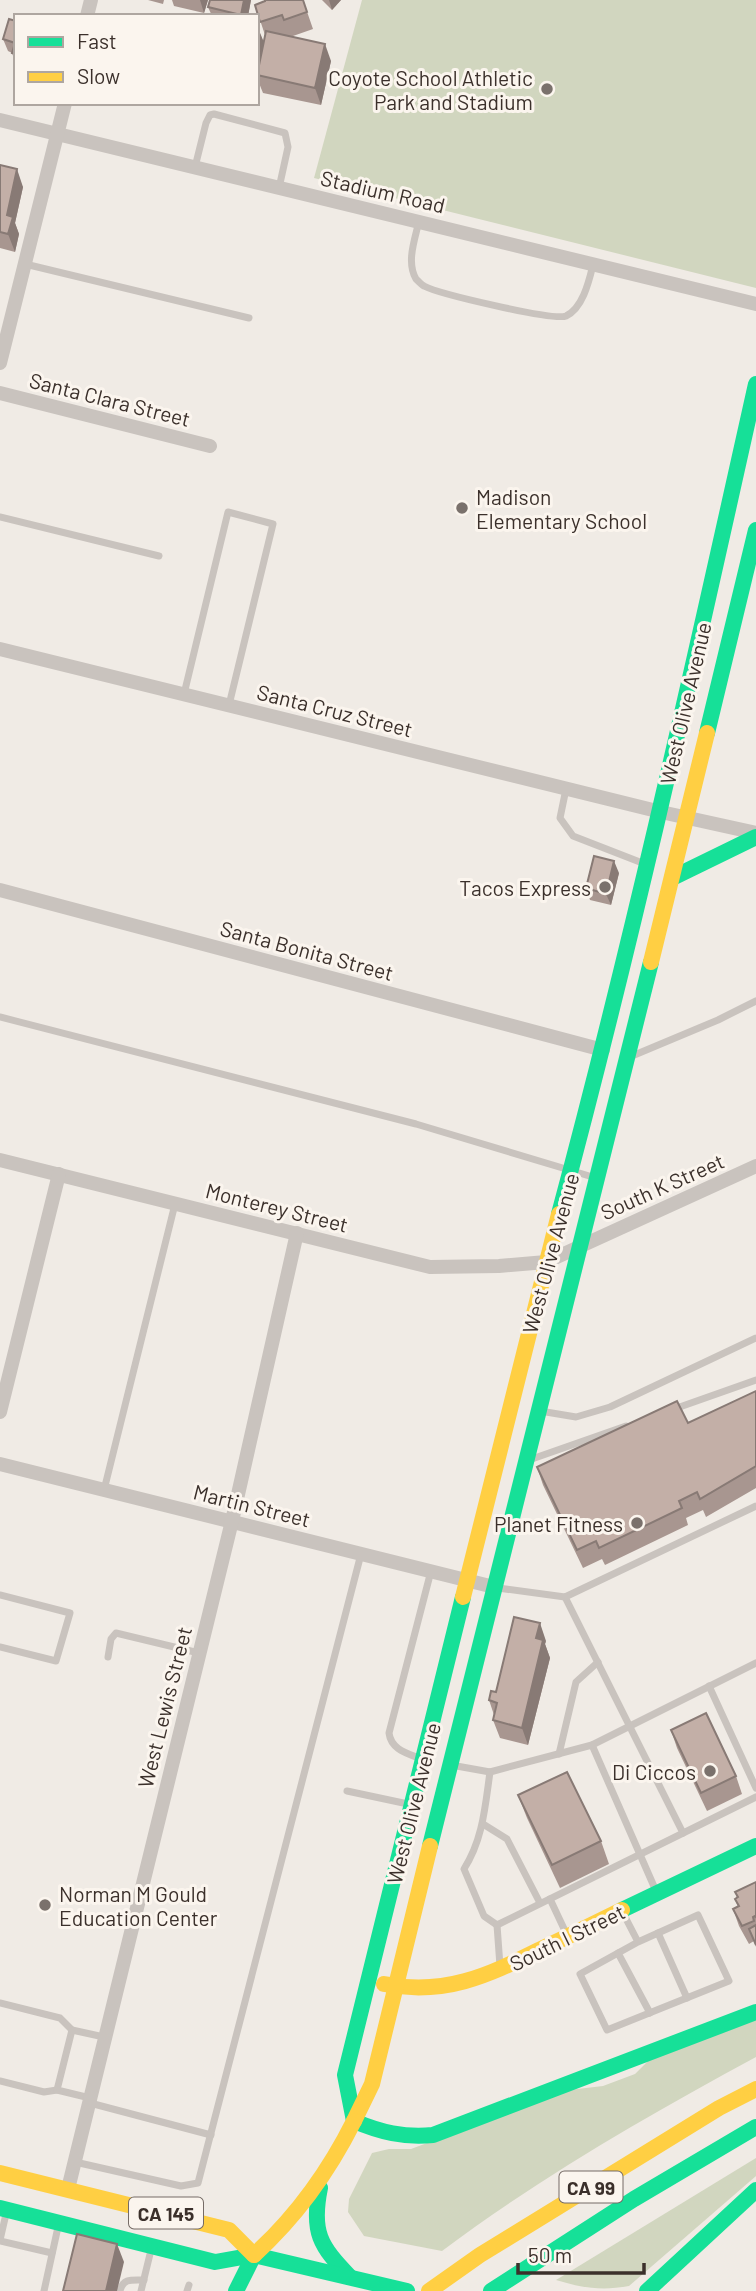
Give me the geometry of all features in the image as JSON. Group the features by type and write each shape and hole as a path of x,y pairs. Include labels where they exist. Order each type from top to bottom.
{"main road":[{"name":"West Olive Avenue","path":"354,2121 345,2075 546,1262 603,1050 648,866 756,384"},
{"name":"West Olive Avenue","path":"254,2255 281,2232 321,2181 372,2084 628,1058 756,530"},
{"path":"672,878 756,835"},
{"name":"South I Street","path":"368,1981 417,1990 457,1986 500,1970 756,1846"},
{"path":"354,2121 399,2136 414,2138 433,2135 756,2012"},
{"name":"CA 99","path":"429,2291 480,2255 719,2108 756,2089"},
{"name":"CA 99","path":"491,2291 623,2206 756,2127"},
{"name":"CA 145","path":"0,2173 229,2230 254,2255"},
{"path":"321,2181 316,2216 318,2236 323,2250 350,2277"},
{"path":"647,2291 756,2190"},
{"name":"CA 145","path":"3,2209 215,2262 254,2255 407,2291"},
{"path":"236,2291 254,2255"}],"street":[{"path":"0,363 64,105"},
{"name":"Stadium Road","path":"0,120 756,304"},
{"name":"Santa Clara Street","path":"0,393 210,446"},
{"name":"Santa Cruz Street","path":"0,649 756,835"},
{"name":"Santa Bonita Street","path":"0,890 603,1050"},
{"name":"Monterey Street","path":"0,1160 430,1267 546,1262"},
{"name":"South K Street","path":"546,1262 756,1166"},
{"path":"0,1412 59,1174"},
{"name":"West Lewis Street","path":"68,2189 232,1521 297,1233"},
{"name":"Martin Street","path":"0,1464 494,1587"}],"lane":[{"path":"195,167 206,122 210,115 214,114 285,134 288,147 279,188"},
{"path":"419,220 412,253 412,268 417,279 431,288 560,317 569,315 578,304 587,288 593,264"},
{"path":"25,264 249,318"},
{"path":"184,694 228,512 272,524 229,706"},
{"path":"0,517 159,556"},
{"path":"566,789 560,818 573,836 648,866"},
{"path":"628,1058 756,1001"},
{"path":"0,1017 416,1124 597,1178"},
{"path":"104,1490 175,1203"},
{"path":"538,1411 576,1417 610,1407 756,1338"},
{"path":"666,1412 756,1381"},
{"path":"526,1461 641,1421"},
{"path":"494,1587 565,1597 756,1506"},
{"path":"74,2162 181,2186 198,2183 361,1554"},
{"path":"424,1760 401,1751 390,1740 389,1733 431,1572"},
{"path":"0,1595 69,1613 56,1661 0,1647"},
{"path":"565,1597 683,1833"},
{"path":"108,1657 111,1639 116,1633 199,1653"},
{"path":"559,1754 576,1682 598,1662"},
{"path":"451,1765 490,1772 592,1745 756,1663"},
{"path":"709,1686 756,1788"},
{"path":"592,1745 657,1894"},
{"path":"490,1772 483,1824 474,1853 464,1869 484,1916 497,1924"},
{"path":"347,1791 412,1805"},
{"path":"497,1924 756,1797"},
{"path":"483,1824 507,1839 540,1903"},
{"path":"550,1899 568,1937"},
{"path":"622,1910 638,1942"},
{"path":"698,1914 729,1980 607,2030 580,1974 638,1942 698,1914"},
{"path":"497,1924 500,1970"},
{"path":"658,1933 687,1998"},
{"path":"618,1953 650,2013"},
{"path":"0,2003 61,2018 72,2030 104,2037"},
{"path":"57,2090 72,2030"},
{"path":"0,2081 44,2092 57,2090 211,2135"},
{"path":"3,2209 0,2240 52,2253"},
{"path":"44,2291 59,2222"},
{"path":"141,2291 152,2246"},
{"path":"120,2291 126,2280 144,2280"}],"green space":[{"name":"Coyote School Athletic Park and Stadium","path":"362,0 756,0 756,288 314,178"},
{"path":"756,2019 756,2057 595,2148 442,2251 364,2236 348,2212 349,2199 372,2153 389,2149 411,2149 569,2090 603,2086 635,2074 649,2060"},
{"path":"756,2158 756,2176 629,2286 592,2288 556,2280"}],"building":[{"path":"210,0 244,0 241,14 208,7"},
{"path":"303,0 307,12 284,20 282,15 260,22 255,5 265,1"},
{"path":"9,19 14,20 14,43 3,39"},
{"path":"266,31 325,44 315,88 259,75"},
{"path":"0,165 17,169 7,215 13,217 8,234 0,232"},
{"path":"594,856 614,861 606,894 586,888"},
{"path":"756,1391 756,1466 700,1499 697,1492 679,1501 682,1508 599,1548 596,1541 577,1550 537,1467 677,1401 688,1423"},
{"path":"514,1617 540,1623 536,1638 543,1640 522,1728 493,1720 497,1703 489,1700 491,1691 496,1692"},
{"name":"Di Ciccos","path":"706,1713 736,1776 701,1793 671,1730"},
{"path":"567,1772 601,1841 552,1865 518,1795"},
{"path":"756,1882 756,1917 753,1917 754,1921 742,1926 733,1909 739,1906 735,1892"},
{"path":"756,1925 756,1945 749,1929"},
{"path":"77,2234 117,2244 106,2291 63,2291"}],"traffic: fast":[{"path":"559,1214 638,904 756,384"},
{"path":"707,733 756,530"},
{"path":"672,878 756,837"},
{"path":"430,1846 651,962"},
{"path":"354,2121 345,2075 463,1597"},
{"path":"622,1910 756,1846"},
{"path":"354,2121 392,2133 433,2135 756,2012"},
{"path":"491,2291 634,2199 756,2127"},
{"path":"320,2188 317,2203 320,2237 331,2256 350,2277"},
{"path":"647,2291 756,2190"},
{"path":"0,2208 215,2262 254,2255 407,2291"},
{"path":"236,2291 254,2255"}],"traffic: slow":[{"path":"651,962 707,733"},
{"path":"463,1597 559,1214"},
{"path":"354,2121 372,2084 430,1846"},
{"path":"384,1984 426,1987 464,1981 501,1968 622,1910"},
{"path":"429,2291 480,2255 719,2108 756,2089"},
{"path":"254,2255 284,2225 310,2193 354,2121"},
{"path":"0,2173 229,2230 254,2255"}],"place":[{"name":"Coyote School Athletic Park and Stadium","path":"547,89"},
{"name":"Madison Elementary School","path":"462,508"},
{"name":"Tacos Express","path":"605,887"},
{"name":"Planet Fitness","path":"637,1523"},
{"name":"Di Ciccos","path":"710,1771"},
{"name":"Norman M Gould Education Center","path":"45,1905"}]}
